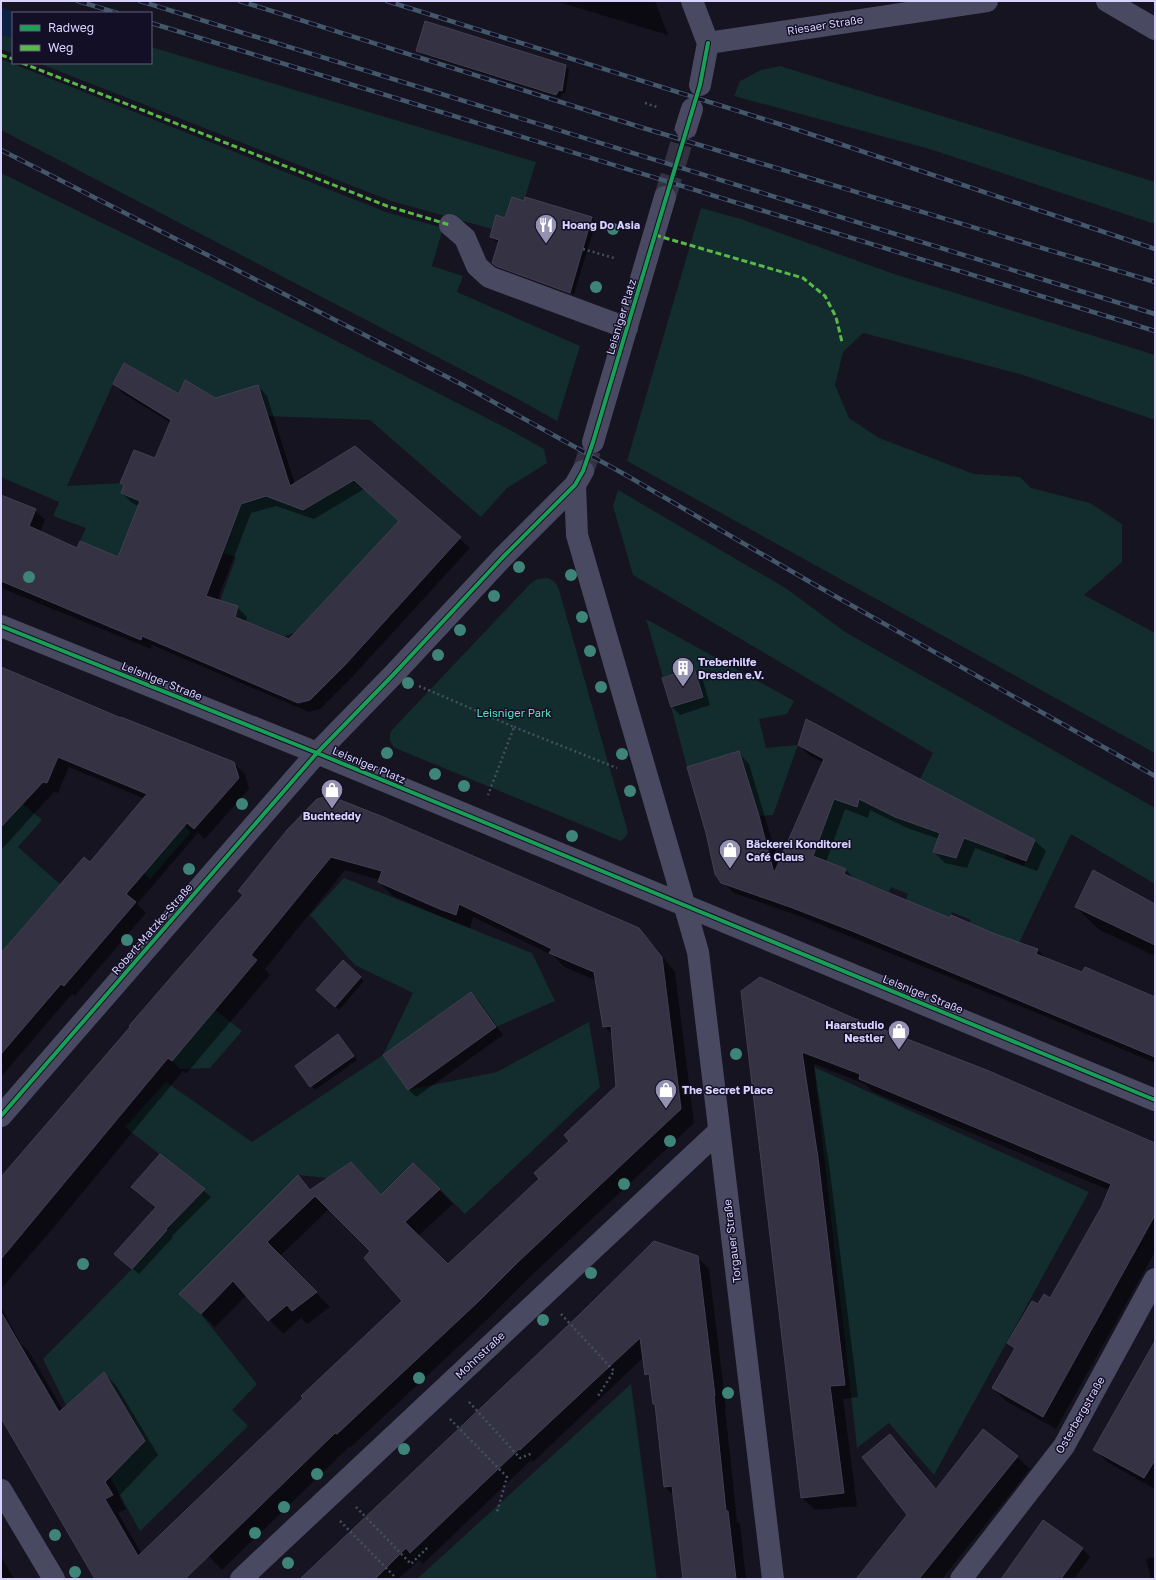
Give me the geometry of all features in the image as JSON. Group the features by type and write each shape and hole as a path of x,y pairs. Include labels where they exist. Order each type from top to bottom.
{"street":[{"path":"692,1 708,43 700,85"},
{"name":"Riesaer Straße","path":"708,43 987,1"},
{"path":"1107,1 1155,29"},
{"name":"Leisniger Platz","path":"593,442 665,197"},
{"path":"450,225 465,238 477,266 489,277 627,328"},
{"name":"Leisniger Platz","path":"579,478 577,535 684,905 317,753 393,675 579,478"},
{"name":"Leisniger Straße","path":"1,626 317,753"},
{"name":"Robert-Matzke-Straße","path":"1,1116 317,753"},
{"name":"Leisniger Straße","path":"684,905 1155,1100"},
{"name":"Torgauer Straße","path":"684,905 698,952 773,1579"},
{"name":"Mohnstraße","path":"241,1579 719,1131"},
{"name":"Osterbergstraße","path":"961,1579 1064,1446 1155,1279"},
{"path":"1,1490 54,1579"}],"path":[{"path":"645,103 657,106"},
{"path":"582,249 614,258"},
{"path":"393,675 514,727 649,781"},
{"path":"479,820 514,727"},
{"path":"543,1296 614,1371 598,1396"},
{"path":"450,1382 520,1458 533,1453"},
{"path":"432,1400 507,1477 497,1512"},
{"path":"338,1488 411,1564 429,1546"},
{"path":"322,1503 395,1577 394,1579"}],"green space":[{"path":"1,34 12,38 12,53 1,49"},
{"path":"152,47 536,162 524,201 512,197 505,218 496,215 492,229 391,201 41,64 152,64"},
{"path":"1,59 386,212 443,228 432,266 463,276 457,292 580,346 557,421 518,399 1,130"},
{"path":"780,66 1155,182 1155,224 933,150 734,96 740,81 761,70"},
{"path":"1,173 200,271 510,430 544,449 547,463 507,488 481,517 370,420 267,416 239,412 185,381 179,394 124,363 67,486 120,483 124,485 121,493 140,501 126,536 147,544 126,568 80,541 86,528 53,516 59,502 1,477"},
{"path":"701,208 741,219 894,274 1155,355 1155,420 1020,374 863,333 843,352 835,385 849,418 879,438 974,474 1020,477 1031,488 1090,503 1122,524 1122,562 1084,595 1155,633 1155,753 627,461"},
{"path":"354,480 399,521 294,633 284,636 235,617 220,601 236,557 223,553 246,490 266,496 294,488 301,511"},
{"path":"618,490 787,589 845,632 1155,808 1155,884 1071,834 1018,945 968,925 971,920 952,912 950,918 906,900 908,894 891,887 889,892 844,874 846,869 830,863 810,860 834,799 857,807 859,799 895,817 940,833 933,852 955,858 964,838 1006,854 1005,859 1024,866 1035,840 920,779 933,753 633,575 613,506"},
{"name":"Leisniger Park","path":"548,578 555,582 559,590 628,832 621,841 395,748 390,740 391,731 530,584 537,579"},
{"path":"646,619 794,701 787,714 759,719 766,748 798,745 773,815 759,816 687,767 671,707 703,697 694,668 663,677"},
{"path":"23,804 42,820 18,847 60,884 11,941 60,983 48,999 1,957 1,827"},
{"path":"184,826 191,832 150,879 144,873"},
{"path":"344,878 532,953 555,1001 496,1027 471,992 383,1055 413,993 355,965 310,915"},
{"path":"215,1010 242,1031 210,1068 180,1069 172,1061"},
{"path":"589,1022 600,1087 465,1214 413,1163 381,1195 351,1162 327,1178 298,1175 179,1294 201,1314 257,1384 232,1410 248,1426 140,1531 110,1477 145,1441 104,1372 66,1405 43,1359 132,1269 167,1230 173,1221 205,1190 125,1127 166,1082 252,1142 383,1055 408,1090 497,1072"},
{"path":"814,1067 1089,1192 934,1475 889,1423 857,1448"},
{"path":"631,1384 657,1579 417,1579"}],"water":[{"path":"1,8 15,12 12,12 12,38 1,34"}],"building":[{"path":"425,21 566,65 562,91 559,90 556,95 416,51"},
{"path":"512,197 524,201 525,197 592,217 570,293 496,266 492,263 499,240 490,237 496,215 505,218"},
{"path":"124,363 179,394 185,380 215,398 258,385 290,486 355,446 461,537 345,665 310,700 298,703 142,636 141,640 1,581 1,495 36,509 29,526 77,548 80,541 118,557 140,501 121,493 124,485 120,483 134,450 155,458 171,420 113,384","holes":["354,480 399,521 289,639 235,617 238,606 206,596 241,504 266,496 303,510"]},
{"path":"1,667 121,718 234,762 239,778 194,829 187,823 126,894 136,902 64,986 61,984 1,1054 1,953 84,857 90,862 147,794 58,757 47,783 43,782 1,827"},
{"name":"Treberhilfe Dresden e.V.","path":"694,668 703,697 671,707 662,678"},
{"path":"806,719 1035,840 1026,861 964,838 956,858 933,852 940,833 895,817 859,799 857,807 834,799 813,856 846,869 844,874 889,893 950,918 951,915 995,934 1038,949 1036,954 1082,972 1085,967 1155,997 1155,1057 852,931 790,907 721,883 715,874 706,833 687,767 739,751 759,816 774,873 824,759 798,745"},
{"path":"330,796 381,816 639,928 662,957 681,1109 337,1434 335,1433 185,1579 95,1579 1,1418 1,1312 59,1412 104,1372 145,1441 105,1482 113,1495 105,1499 138,1556 303,1398 301,1396 402,1301 364,1258 370,1251 315,1196 267,1242 317,1292 292,1311 287,1305 268,1321 233,1281 201,1314 179,1294 298,1175 310,1190 351,1162 381,1195 413,1163 440,1189 405,1222 448,1264 539,1179 534,1173 569,1141 564,1135 616,1086 611,1026 603,1027 594,972 549,953 552,949 459,904 456,915 378,882 382,871 331,857 251,955 257,960 172,1061 168,1058 1,1259 1,1177 130,1027 129,1026 243,895 238,891 287,830 317,799"},
{"path":"1093,870 1155,904 1155,945 1075,907"},
{"path":"343,960 361,977 335,1007 316,990"},
{"path":"760,977 851,1017 989,1071 1155,1143 1155,1215 1043,1417 992,1388 1015,1348 1007,1343 1032,1301 1038,1304 1044,1294 1050,1298 1102,1206 1111,1184 859,1079 860,1074 802,1052 818,1158 845,1385 830,1386 844,1493 801,1498 741,991"},
{"path":"471,992 496,1027 408,1090 383,1055"},
{"path":"338,1034 354,1056 310,1087 295,1066"},
{"path":"160,1154 205,1189 166,1229 167,1230 132,1269 114,1254 156,1207 131,1187"},
{"path":"654,1241 698,1256 715,1396 726,1511 728,1511 736,1579 683,1579 672,1486 664,1487 655,1404 653,1404 649,1374 645,1375 640,1338 520,1450 519,1449 410,1553 406,1548 375,1579 300,1579 580,1314"},
{"path":"1155,1341 1155,1460 1144,1478 1093,1450"},
{"path":"983,1429 1018,1456 919,1579 856,1579 907,1515 862,1457 890,1434 936,1489"},
{"path":"1043,1520 1083,1548 1061,1579 1001,1579"}],"tunnel":[{"path":"665,197 686,128"},
{"path":"583,471 593,442"}],"railway":[{"path":"78,1 114,12"},
{"path":"140,1 1155,314"},
{"path":"240,1 640,127 1155,282"},
{"path":"387,1 792,128 1155,249"},
{"path":"152,23 1155,331"},
{"path":"1,150 461,384 624,474 810,582 1155,776"}],"marked path":[{"path":"1,55 12,59"},
{"path":"25,64 387,206 450,225"},
{"path":"655,235 803,278 825,296 836,317 842,342"}],"cycle path":[{"path":"1,1116 317,753 393,675 503,557 575,485 583,471 593,442 700,85 708,43"},
{"path":"1,626 317,753 1155,1100"}],"place":[{"name":"Hoang Do Asia","path":"546,244"},
{"name":"Treberhilfe Dresden e.V.","path":"683,688"},
{"name":"Buchteddy","path":"332,810"},
{"name":"Bäckerei Konditorei Café Claus","path":"730,870"},
{"name":"Haarstudio Nestler","path":"899,1050"},
{"name":"The Secret Place","path":"666,1110"}]}
